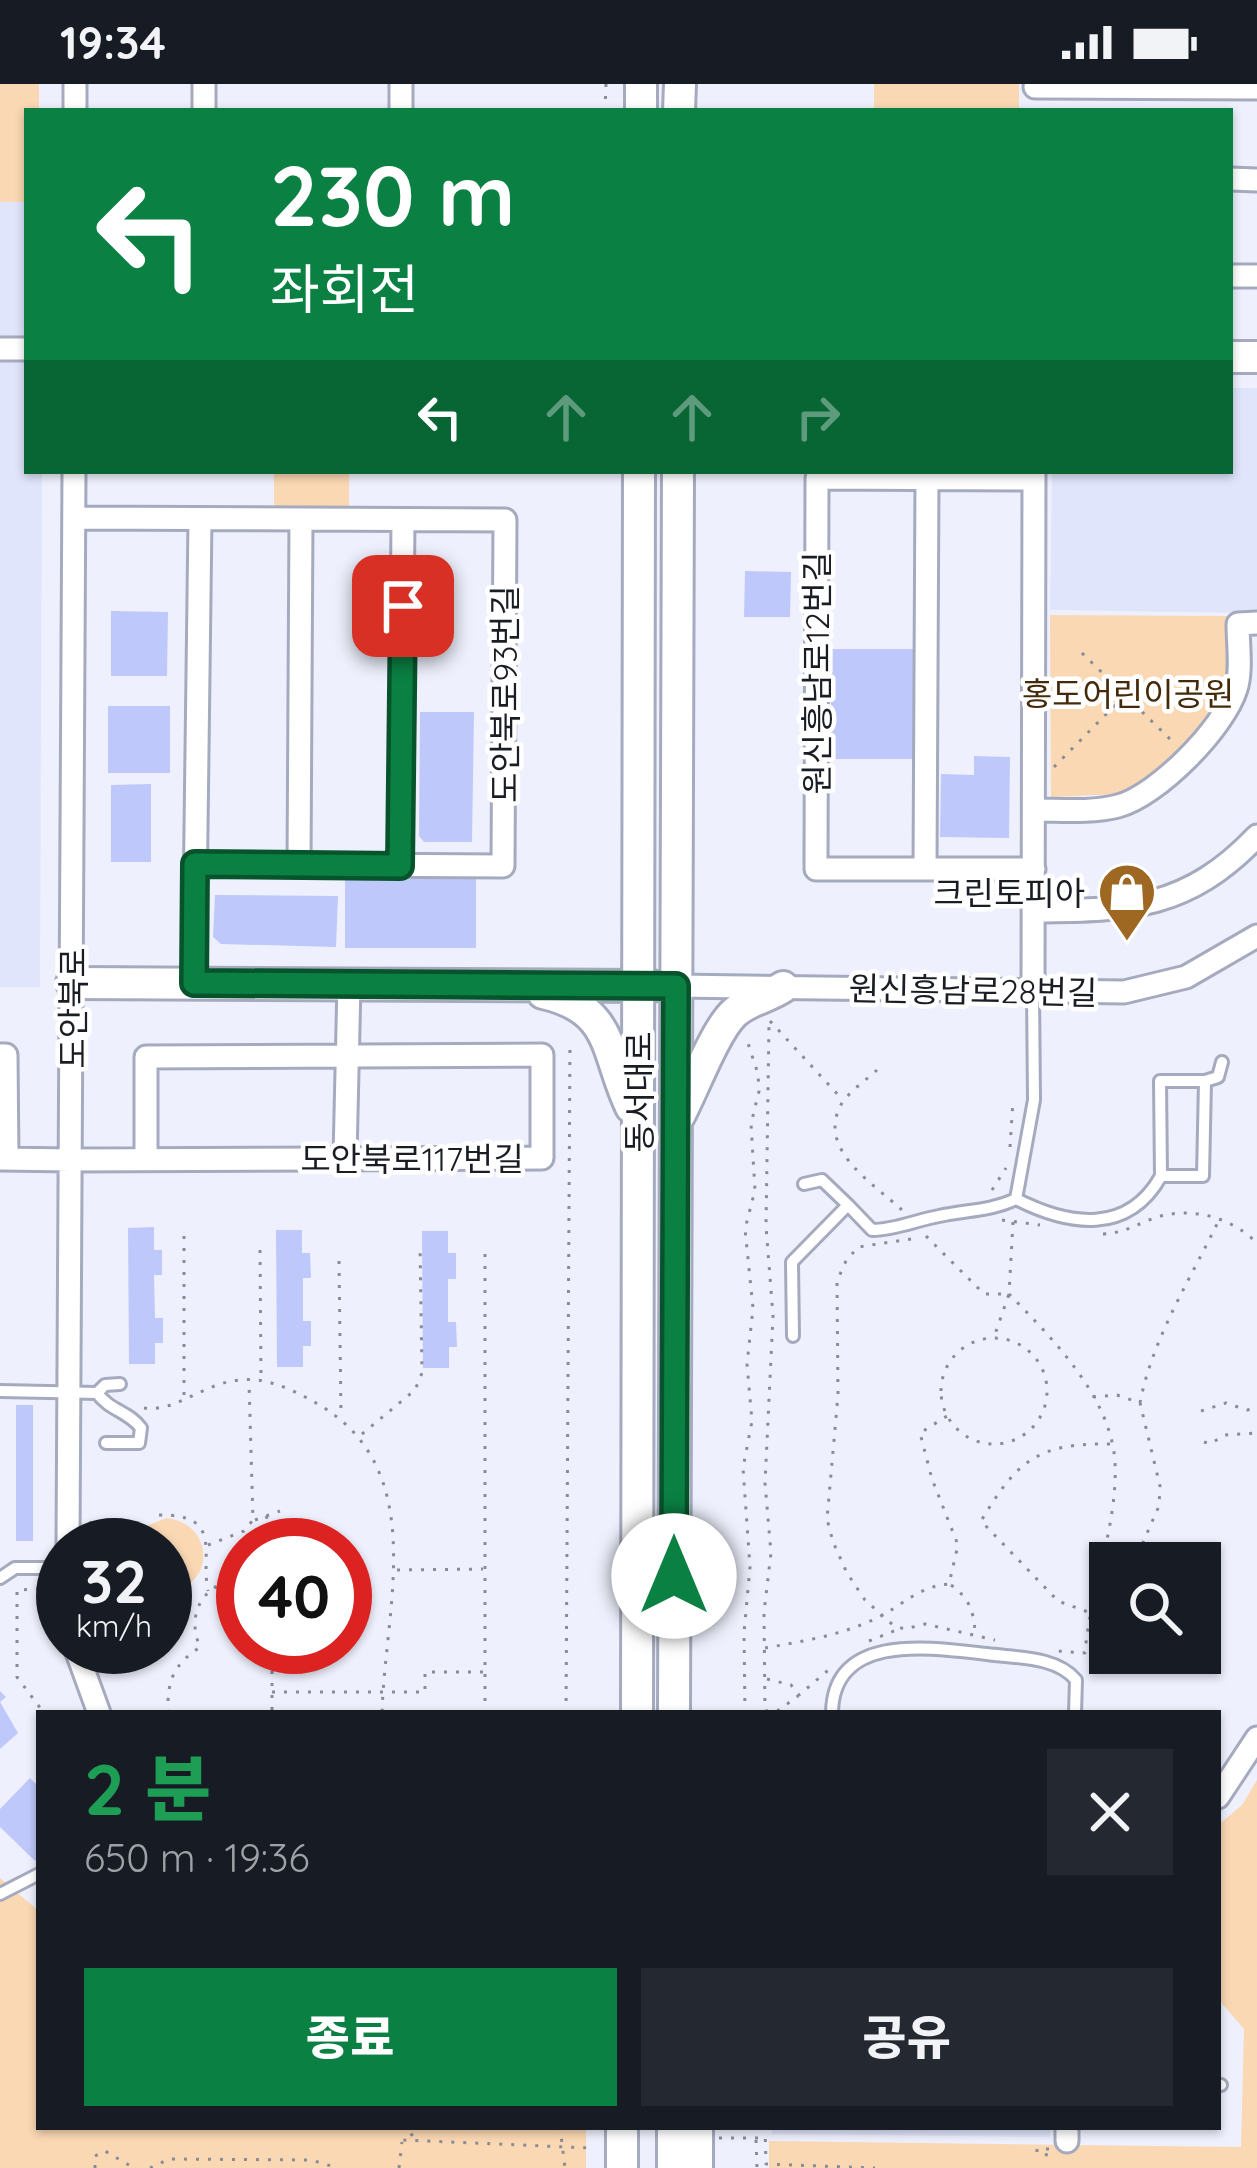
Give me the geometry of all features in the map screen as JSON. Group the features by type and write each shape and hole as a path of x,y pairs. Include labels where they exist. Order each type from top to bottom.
{"street":[{"path":"1035,85 1257,88"},
{"name":"도안북로","path":"68,1518 74,474"},
{"name":"동서대로","path":"637,1710 639,474"},
{"name":"동서대로","path":"674,1710 678,474"},
{"name":"원신흥남로12번길","path":"1033,991 1034,869 1034,475 817,478 816,869 1034,869"},
{"path":"925,869 926,478"},
{"name":"도안북로93번길","path":"74,518 505,520 503,866 195,864"},
{"path":"194,983 200,519"},
{"path":"298,865 302,520"},
{"path":"400,866 403,520"},
{"path":"1034,810 1096,810 1123,805 1149,792 1222,718 1238,687 1248,623"},
{"path":"1033,911 1106,910 1180,895 1257,836"},
{"name":"원신흥남로28번길","path":"676,986 1124,992 1186,977 1257,936"},
{"path":"72,982 676,986"},
{"path":"345,1158 349,984"},
{"path":"508,985 559,997 599,1022 638,1122"},
{"path":"676,1122 730,1017 783,987"},
{"path":"3,1055 3,1159"},
{"name":"도안북로117번길","path":"3,1159 72,1160 542,1158 542,1055 146,1057 146,1159"},
{"path":"623,1710 637,1660"},
{"path":"674,1663 694,1692 694,1710"},
{"path":"85,1674 98,1710"},
{"path":"1221,1792 1257,1738"},
{"path":"622,2130 622,2168"},
{"path":"636,2130 636,2168"},
{"path":"673,2130 673,2168"},
{"path":"697,2168 707,2132"}],"lane":[{"path":"1016,1199 1034,1100 1033,991"},
{"path":"804,1184 821,1180 872,1230 995,1208 1016,1199 1042,1212 1095,1221 1139,1207 1161,1176 1160,1081 1205,1081 1218,1077 1222,1062"},
{"path":"1161,1176 1203,1176 1205,1081"},
{"path":"793,1336 792,1262 848,1205"},
{"path":"0,1391 97,1393 105,1385 120,1384"},
{"path":"97,1393 105,1405 130,1414 141,1428 139,1443 106,1443"},
{"path":"0,1578 15,1568 36,1568"},
{"path":"832,1710 836,1687 850,1669 893,1648 916,1646 1046,1662 1068,1670 1076,1680 1075,1710"},
{"path":"0,1894 36,1876"}],"path":[{"path":"1082,653 1176,746"},
{"path":"1048,773 1125,695"},
{"path":"730,1017 750,1042 759,1091 751,1124 755,1190 745,1229 753,1308 747,1364 752,1421 743,1468 750,1567 744,1633 745,1710"},
{"path":"765,1710 771,1553 766,1483 773,1316 766,1226 769,1020 843,1100"},
{"path":"566,1710 570,1041"},
{"path":"877,1070 843,1100 835,1132 837,1146 903,1211 911,1210"},
{"path":"1010,1150 1013,1100"},
{"path":"990,1192 1006,1167"},
{"path":"1098,1234 1124,1232 1178,1213 1219,1219 1257,1243"},
{"path":"991,1219 1057,1228"},
{"path":"1143,1542 1159,1506 1160,1486 1140,1403 1145,1378 1219,1219"},
{"path":"993,1338 1009,1294 1013,1222"},
{"path":"901,1628 882,1615 847,1573 827,1519 838,1395 837,1281 858,1246 895,1244 939,1229"},
{"path":"925,1234 984,1294 1009,1294 1051,1337 1091,1398 1112,1444 1113,1497 1088,1612 1085,1653 1040,1649"},
{"path":"184,1236 184,1400"},
{"path":"361,1436 415,1390 422,1373 419,1245"},
{"path":"260,1250 261,1380"},
{"path":"485,1250 485,1710"},
{"path":"339,1261 341,1417"},
{"path":"993,1338 1027,1350 1039,1363 1046,1396 1042,1412 1020,1437 987,1444 971,1439 947,1416 941,1399 948,1364 960,1350 993,1338"},
{"path":"249,1380 253,1518"},
{"path":"97,1393 153,1409 184,1400 208,1385 261,1380 341,1417 361,1436 386,1492 394,1570 382,1710"},
{"path":"1091,1398 1117,1395 1140,1403"},
{"path":"1201,1411 1226,1403 1246,1410 1257,1408"},
{"path":"947,1416 920,1433 958,1545 949,1584"},
{"path":"1204,1442 1257,1433"},
{"path":"1088,1612 1058,1601 981,1521 1007,1477 1029,1458 1054,1448 1112,1444"},
{"path":"260,1518 280,1511"},
{"path":"159,1515 187,1519 202,1532 208,1545 204,1575 208,1592"},
{"path":"208,1545 216,1542"},
{"path":"394,1570 485,1569"},
{"path":"764,1648 845,1631 882,1615 916,1592 949,1584"},
{"path":"949,1584 968,1600 975,1634"},
{"path":"168,1710 168,1684 180,1661 200,1647 194,1618 216,1587"},
{"path":"36,1588 17,1590 17,1677 42,1710"},
{"path":"858,1648 901,1628 925,1624 1004,1642"},
{"path":"779,1710 833,1666"},
{"path":"272,1693 425,1692 424,1672 485,1672"},
{"path":"272,1674 272,1710"},
{"path":"765,1679 791,1685 799,1694"},
{"path":"560,2130 565,2168"},
{"path":"765,2130 766,2164 875,2168"},
{"path":"707,2132 765,2138"},
{"path":"403,2140 413,2134"},
{"path":"756,2139 757,2168"},
{"path":"403,2140 591,2148"},
{"path":"399,2168 403,2140"},
{"path":"95,2168 95,2156 105,2152 134,2168"},
{"path":"150,2168 170,2159 310,2159 338,2168"}],"shaded area":[{"path":"0,84 39,84 39,108 24,108 24,474 42,474 40,987 0,987"},
{"path":"1233,388 1257,388 1257,613 1050,610 1052,474 1233,474"},
{"path":"772,2130 1050,2130 1050,2137 772,2134"}],"green space":[{"path":"0,84 39,84 39,108 24,108 24,202 0,202"},
{"path":"874,84 1019,84 1019,108 874,108"},
{"path":"274,474 349,474 349,506 274,507"},
{"name":"홍도어린이공원","path":"1050,615 1232,616 1232,673 1208,726 1145,785 1121,794 1051,797"},
{"path":"192,1530 203,1556 192,1581"},
{"path":"1257,1780 1257,2168 769,2168 769,2141 1241,2147 1244,2029 1221,2002 1221,1822 1242,1805"},
{"path":"0,1878 36,1908 36,2130 586,2130 586,2168 0,2168"}],"building":[{"path":"745,571 791,572 790,617 744,617"},
{"path":"111,611 168,612 167,676 111,676"},
{"path":"831,649 913,649 913,759 831,759"},
{"path":"108,706 170,706 170,773 108,773"},
{"path":"420,712 474,712 472,842 424,842 419,836"},
{"path":"974,756 1010,757 1009,838 940,837 941,774 974,775"},
{"path":"151,784 151,862 111,862 111,785"},
{"path":"345,878 476,878 476,948 345,948"},
{"path":"215,895 338,896 336,947 221,944 213,937"},
{"path":"154,1227 154,1250 162,1250 162,1275 154,1275 155,1318 163,1318 163,1343 155,1343 155,1364 129,1364 128,1228"},
{"path":"276,1230 302,1230 302,1253 310,1253 311,1278 303,1278 303,1321 311,1321 311,1346 303,1346 303,1367 277,1367"},
{"path":"422,1231 448,1231 448,1253 456,1253 456,1279 448,1279 448,1322 456,1322 457,1347 449,1347 449,1368 423,1368"},
{"path":"16,1405 33,1405 33,1541 16,1541"},
{"path":"0,1702 18,1733 0,1749"},
{"path":"30,1778 36,1784 35,1861 0,1827 0,1809"}],"place":[{"name":"크린토피아","path":"1127,943"}],"route":[{"path":"403,606 400,866 195,864 194,983 676,986 674,1576"}]}
